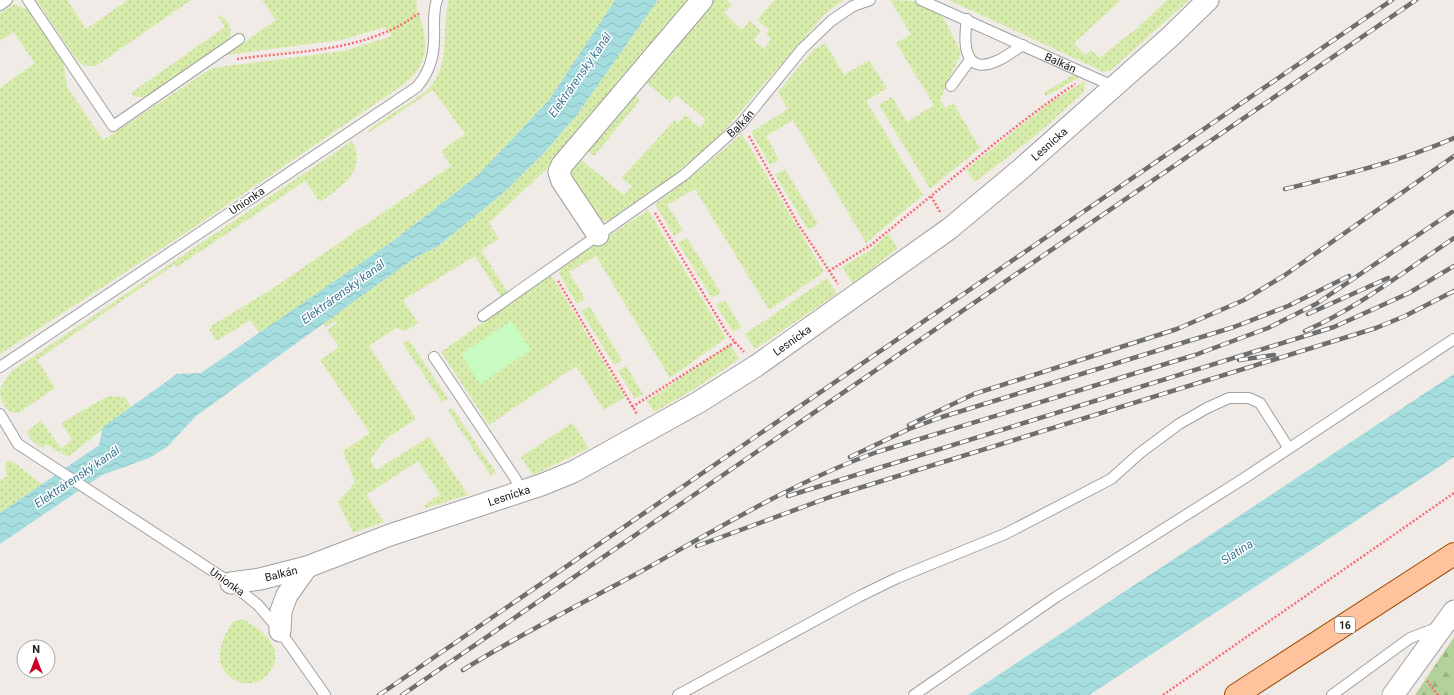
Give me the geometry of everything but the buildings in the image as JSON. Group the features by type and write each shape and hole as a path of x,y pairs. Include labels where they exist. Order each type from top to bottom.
{"main road":[{"name":"16","path":"1236,695 1454,554"}],"street":[{"path":"598,235 562,181 559,172 562,165 702,0"},
{"name":"Lesnícka","path":"307,567 390,535 522,492 573,472 647,432 756,366 949,229 1020,169 1170,37 1208,0"},
{"name":"Balkán","path":"231,583 260,579 307,567"},
{"name":"Balkán","path":"280,631 281,611 287,596 307,567"},
{"path":"1393,695 1449,618"}],"lane":[{"path":"0,5 8,0"},
{"path":"28,0 113,126 240,39"},
{"name":"Balkán","path":"483,316 684,176 741,124 802,49 831,21 853,6 870,0"},
{"name":"Balkán","path":"921,0 967,19 1113,86"},
{"name":"Unionka","path":"0,367 417,87 425,78 431,67 434,56 436,2"},
{"path":"967,19 966,45 970,60 976,65 985,65 999,60 1023,45"},
{"path":"951,86 970,60"},
{"path":"914,695 1056,597 1243,479 1288,447 1360,402 1454,339"},
{"path":"434,357 515,478 522,492"},
{"path":"678,695 860,596 897,578 1005,534 1111,479 1140,453 1179,424 1207,408 1229,398 1249,398 1260,403 1288,447"},
{"name":"Unionka","path":"0,414 18,444 231,583 258,605 280,631 325,695"},
{"path":"1332,695 1410,638 1449,618"}],"path":[{"path":"208,62 342,46 365,40 389,31 436,2"},
{"path":"829,271 871,245 1013,128 1088,75"},
{"path":"741,124 794,217 849,301"},
{"path":"931,196 949,229"},
{"path":"648,200 727,333 756,366"},
{"path":"550,268 647,432"},
{"path":"632,407 735,342"},
{"path":"1163,695 1454,493"}],"green space":[{"path":"36,0 67,0 86,29 128,0 191,0 96,66 85,66 76,59"},
{"path":"262,0 417,0 417,8 425,39 424,56 417,71 404,84 196,226 0,354 0,88 35,63 13,32 0,41 0,13 15,4 28,10 64,65 67,87 103,140 212,68 344,51 392,36 385,27 341,40 226,55 276,20"},
{"path":"449,0 615,0 549,100 478,175 397,238 260,333 250,320 217,341 210,331 211,326 269,291 451,166 441,151 465,134 433,90 367,134 378,123 417,98 431,86 441,66"},
{"path":"658,0 692,0 552,164 489,223 499,239 481,250 508,293 501,297 475,256 403,300 418,323 405,331 396,328 369,346 416,419 387,438 370,459 376,470 429,437 468,495 426,508 424,506 440,494 418,461 366,495 384,522 353,533 338,502 355,482 343,451 370,433 320,360 339,347 327,330 337,323 336,321 326,327 323,323 415,258 437,247 502,194 543,154 576,116"},
{"path":"714,0 726,0 732,5 724,13 742,30 750,21 761,31 754,40 764,49 771,39 766,35 769,30 757,20 774,0 844,0 824,15 714,142 668,179 612,218 606,221 599,220 566,174 579,158 624,195 632,186 621,178 675,120 678,123 685,115 700,128 706,120 676,95 670,102 645,82"},
{"path":"890,0 912,1 940,11 961,53 940,100 945,108 953,103 980,148 930,189 879,105 892,97 907,122 934,105 896,43 911,34"},
{"path":"949,0 1121,0 1074,43 1085,55 1091,50 1099,58 1136,29 1167,0 1189,0 1111,70 1104,72"},
{"path":"217,15 224,18 229,25 231,33 228,41 145,98 134,96 131,93 225,27"},
{"path":"825,43 844,75 869,60 887,88 866,101 923,195 866,243 793,120 766,136 779,160 770,165 751,132 788,109 778,92 813,50"},
{"path":"1074,74 1080,77 1046,96 1044,93"},
{"path":"1085,81 1084,92 1034,137 975,182 966,170 1049,103"},
{"path":"634,94 640,100 594,156 586,150"},
{"path":"742,134 824,272 769,310 695,189 667,205 683,230 674,236 655,204 686,181"},
{"path":"352,141 356,152 357,161 354,170 344,184 320,202 305,181 177,267 175,264 37,360 55,388 18,413 14,413 7,409 0,391 3,383 12,371"},
{"path":"785,169 818,224 808,230 775,174"},
{"path":"648,210 726,338 670,378 596,256 569,272 585,299 577,304 559,274 561,269 566,264"},
{"path":"888,234 898,248 853,284 842,267 870,250"},
{"path":"687,238 721,293 712,298 678,243"},
{"path":"551,275 625,397 604,410 576,366 489,425 441,352"},
{"path":"827,278 837,294 755,349 745,334"},
{"path":"725,300 741,327 733,332 716,305"},
{"path":"589,306 622,360 614,365 581,311"},
{"path":"511,321 531,350 480,384 461,354"},
{"path":"409,340 448,399 442,402 403,344"},
{"path":"730,344 739,359 693,390 654,412 647,401"},
{"path":"626,366 643,394 635,399 618,371"},
{"path":"108,396 125,397 131,407 68,457 46,444 43,449 33,441 28,434 28,431 41,420 61,448 72,440 61,423"},
{"path":"452,408 496,473 491,476 448,411"},
{"path":"572,423 589,448 533,475 521,457"},
{"path":"9,460 42,484 0,513 0,481 7,476 5,464"},
{"path":"242,619 256,627 268,639 273,645 275,652 275,660 270,672 261,680 252,683 239,682 233,679 223,669 221,663 220,656 222,642 233,622"},
{"path":"1454,637 1454,695 1415,695"}],"water":[{"name":"Elektrárenský kanál","path":"615,0 658,0 576,116 543,154 502,194 437,247 415,258 196,416 167,447 149,458 102,475 0,544 0,513 99,445 103,427 177,374 201,373 397,238 478,175 549,100"},
{"name":"Slatina","path":"1454,374 1454,457 1089,695 968,695"}],"railway":[{"path":"379,695 1392,0"},
{"path":"402,695 1416,0"},
{"path":"1285,189 1392,161 1454,138"},
{"path":"909,425 974,394 1177,329 1244,300 1285,275 1454,156"},
{"path":"463,670 528,632 640,572 756,507 816,477 846,464 877,452 1195,355 1268,328 1316,304 1452,212"},
{"path":"1305,331 1363,300 1454,238"},
{"path":"788,496 1334,327 1409,293 1454,266"},
{"path":"850,457 909,429 942,417 1234,327 1288,306 1349,276"},
{"path":"1308,314 1388,278"},
{"path":"697,546 830,497 1376,328 1405,316 1454,291"},
{"path":"1239,360 1274,355"}]}
